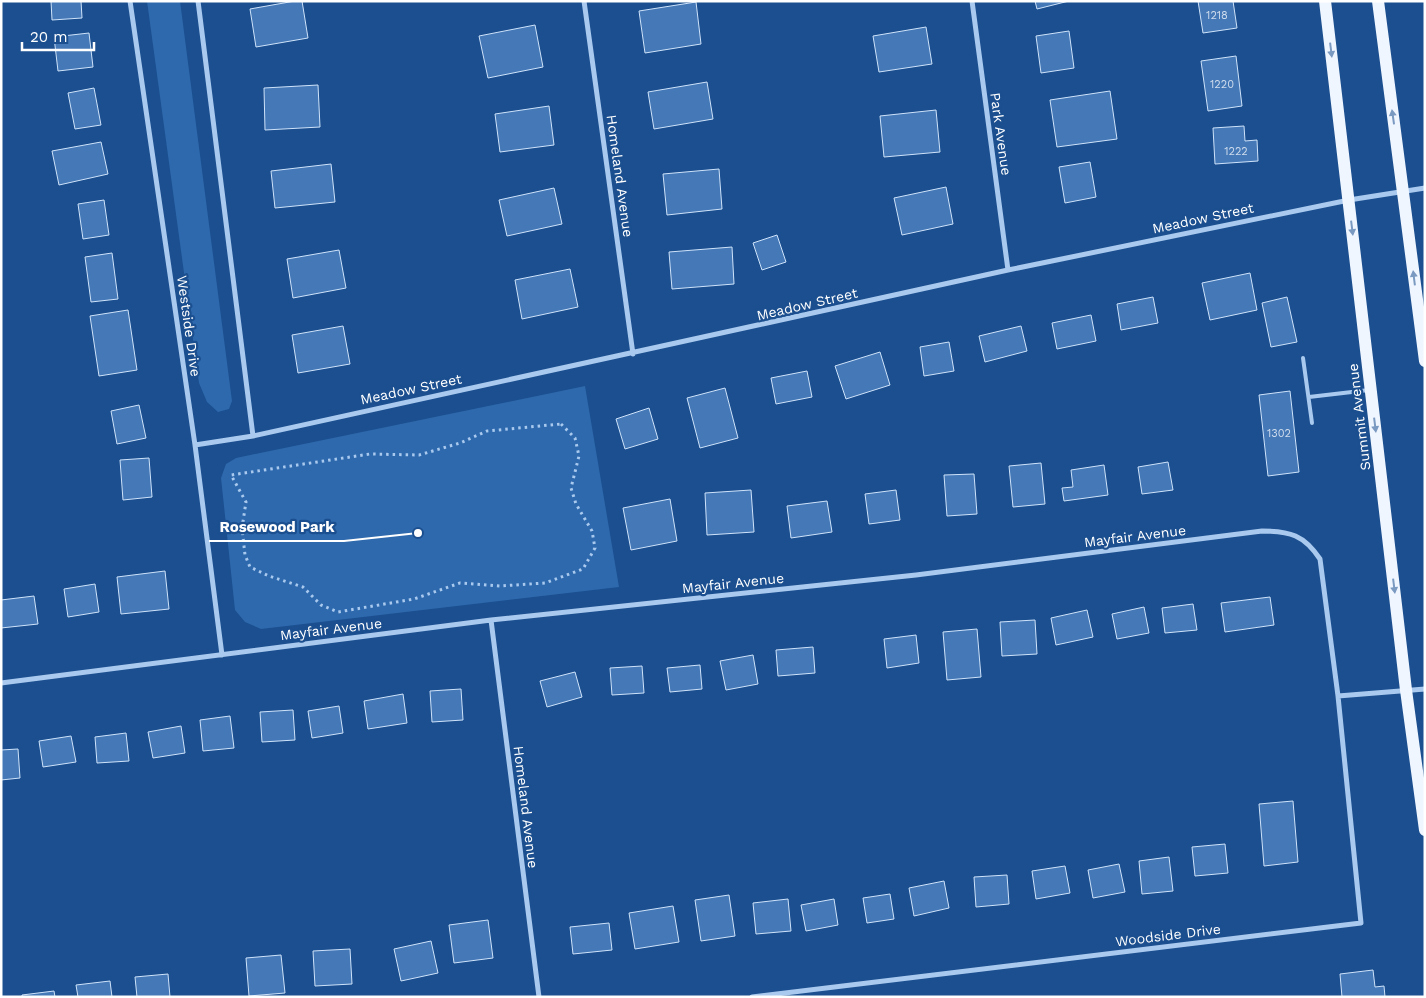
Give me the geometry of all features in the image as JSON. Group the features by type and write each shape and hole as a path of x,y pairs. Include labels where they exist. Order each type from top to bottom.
{"main road":[{"name":"Summit Avenue","path":"1325,1 1406,690 1425,830"},
{"path":"1378,1 1425,361"}],"street":[{"name":"Westside Drive","path":"130,1 195,445 222,654"},
{"path":"198,1 254,436"},
{"name":"Homeland Avenue","path":"584,1 633,354"},
{"name":"Park Avenue","path":"972,1 1008,270"},
{"name":"Meadow Street","path":"195,445 254,436 1008,270 1349,200 1425,188"},
{"name":"Mayfair Avenue","path":"1,683 491,620 916,575 1252,532 1284,531 1297,536 1312,547 1320,559 1338,696"},
{"name":"Homeland Avenue","path":"491,620 539,997"},
{"path":"1338,696 1425,689"},
{"name":"Woodside Drive","path":"752,997 1361,923 1338,696"}],"lane":[{"path":"1303,358 1312,423"},
{"path":"1309,397 1371,390"}],"path":[{"path":"561,424 575,438 579,456 571,488 576,504 592,530 595,548 583,569 545,584 500,586 460,583 414,599 338,612 321,605 303,587 269,576 250,566 245,555 242,528 246,502 231,475 370,454 419,454 460,443 487,431 561,424"}],"shaded area":[{"path":"147,1 180,1 232,401 229,409 218,412 207,402 199,383"},
{"path":"585,386 619,587 261,629 245,622 235,610 221,478 226,464 236,458"}],"building":[{"path":"51,1 81,1 82,18 52,20"},
{"path":"302,1 308,38 256,47 250,9"},
{"path":"1035,1 1069,1 1037,9"},
{"path":"1198,1 1233,1 1237,28 1203,33"},
{"path":"696,2 701,44 645,53 639,11"},
{"path":"535,25 543,67 488,78 479,36"},
{"path":"926,27 932,64 879,72 873,36"},
{"path":"1069,31 1074,68 1041,73 1036,36"},
{"path":"89,33 93,67 58,71 54,37"},
{"path":"1236,56 1242,106 1208,111 1201,61"},
{"path":"707,82 713,119 654,129 648,92"},
{"path":"318,85 320,127 265,130 264,88"},
{"path":"94,88 101,125 75,129 68,93"},
{"path":"1110,91 1117,139 1057,147 1050,100"},
{"path":"549,106 554,145 500,152 495,114"},
{"path":"936,110 940,152 884,157 880,116"},
{"path":"1244,126 1245,141 1257,140 1258,161 1215,164 1213,128"},
{"path":"101,142 108,174 59,185 52,151"},
{"path":"1090,162 1096,197 1065,203 1059,167"},
{"path":"331,164 335,202 275,208 271,171"},
{"path":"719,169 722,209 667,215 663,174"},
{"path":"946,187 953,224 902,235 894,198"},
{"path":"554,188 562,224 507,236 499,200"},
{"path":"104,200 109,235 83,239 78,204"},
{"path":"777,235 786,262 762,270 753,243"},
{"path":"732,247 734,284 672,289 669,252"},
{"path":"339,250 346,288 293,298 287,259"},
{"path":"112,253 118,299 91,302 85,257"},
{"path":"570,269 578,307 522,319 515,280"},
{"path":"1250,273 1257,310 1210,320 1202,283"},
{"path":"1153,297 1158,323 1121,330 1117,304"},
{"path":"1287,297 1297,342 1271,347 1262,303"},
{"path":"128,310 137,370 99,376 90,316"},
{"path":"1091,315 1096,341 1057,349 1052,323"},
{"path":"343,326 350,364 298,373 292,335"},
{"path":"1021,326 1027,351 985,362 979,336"},
{"path":"949,342 954,371 924,376 920,347"},
{"path":"880,352 890,385 846,399 835,366"},
{"path":"807,371 812,397 776,404 771,378"},
{"path":"725,388 738,438 700,448 687,398"},
{"path":"1290,391 1299,472 1268,476 1259,395"},
{"path":"139,405 146,438 117,444 111,411"},
{"path":"649,408 658,439 625,449 616,419"},
{"path":"149,458 152,497 123,500 120,460"},
{"path":"1168,462 1173,490 1142,494 1138,467"},
{"path":"1041,463 1045,504 1013,507 1009,466"},
{"path":"1104,465 1108,495 1064,501 1062,488 1073,487 1071,470"},
{"path":"974,474 977,514 947,516 944,475"},
{"path":"751,490 754,532 707,535 705,493"},
{"path":"896,490 900,520 869,524 865,494"},
{"path":"670,499 677,541 631,550 623,508"},
{"path":"827,501 832,532 791,538 787,506"},
{"path":"165,571 169,609 121,614 117,577"},
{"path":"95,584 99,612 68,617 64,589"},
{"path":"34,596 38,624 1,628 1,600"},
{"path":"1270,597 1274,625 1225,632 1221,603"},
{"path":"1193,604 1197,630 1165,633 1162,608"},
{"path":"1144,607 1149,633 1117,639 1112,614"},
{"path":"1087,610 1093,637 1056,645 1051,618"},
{"path":"1035,620 1037,654 1002,656 1000,622"},
{"path":"977,629 981,677 947,680 943,632"},
{"path":"916,635 919,663 887,668 884,639"},
{"path":"813,647 815,673 778,676 776,650"},
{"path":"753,655 758,684 726,690 720,661"},
{"path":"700,665 702,689 670,692 667,668"},
{"path":"642,666 644,693 612,695 610,668"},
{"path":"575,672 582,697 547,707 540,681"},
{"path":"461,689 463,720 432,722 430,691"},
{"path":"403,694 407,723 368,729 364,701"},
{"path":"339,706 343,733 312,738 308,711"},
{"path":"293,710 295,740 262,742 260,712"},
{"path":"230,716 234,748 203,751 200,720"},
{"path":"181,726 185,753 153,758 148,732"},
{"path":"126,733 129,761 97,763 95,737"},
{"path":"71,736 76,762 43,767 39,741"},
{"path":"18,749 20,778 1,780 1,750"},
{"path":"1293,801 1298,862 1264,866 1259,804"},
{"path":"1225,844 1228,873 1195,876 1192,847"},
{"path":"1169,857 1173,891 1142,894 1139,861"},
{"path":"1119,864 1125,892 1093,898 1088,870"},
{"path":"1065,866 1070,893 1036,899 1032,871"},
{"path":"1007,875 1009,904 976,907 974,877"},
{"path":"944,881 949,908 914,916 909,888"},
{"path":"890,894 894,919 867,923 863,898"},
{"path":"729,895 735,936 701,941 695,900"},
{"path":"788,899 791,931 756,934 753,903"},
{"path":"834,899 838,925 806,931 801,905"},
{"path":"673,906 679,942 635,949 629,913"},
{"path":"488,920 493,958 454,963 449,925"},
{"path":"609,923 612,950 573,954 570,927"},
{"path":"431,941 438,973 401,981 394,949"},
{"path":"350,949 352,984 315,986 313,951"},
{"path":"281,955 285,993 249,996 246,958"},
{"path":"1373,970 1375,987 1384,986 1385,997 1342,997 1340,974"},
{"path":"168,974 170,997 137,997 135,977"},
{"path":"110,981 112,997 78,997 76,985"},
{"path":"54,991 55,997 22,997 22,995"}],"place":[{"name":"Rosewood Park","path":"418,533"}]}
